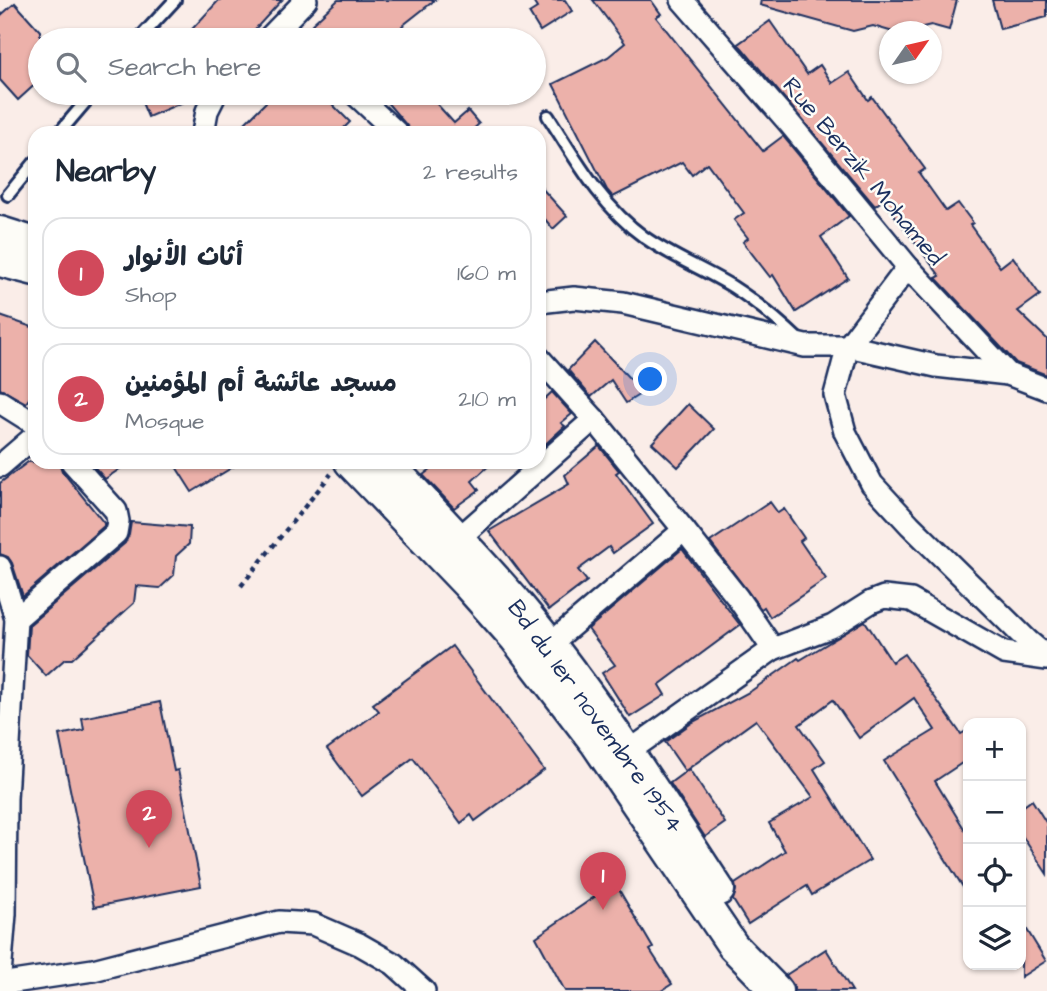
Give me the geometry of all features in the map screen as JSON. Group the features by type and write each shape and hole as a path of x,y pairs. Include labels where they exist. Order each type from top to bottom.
{"street":[{"path":"287,28 306,0"},
{"name":"Rue Berzik Mohamed","path":"682,0 790,124 908,267 1008,374"},
{"path":"204,126 210,105"},
{"path":"367,105 389,126"},
{"path":"0,232 28,241"},
{"path":"0,261 28,268"},
{"path":"908,267 848,346 835,395 845,432 872,484 910,525 1047,658"},
{"path":"546,301 574,298 623,303 805,346 848,346 936,366 1008,374 1047,389"},
{"path":"546,366 594,419 684,530 737,597 773,649"},
{"path":"0,402 28,420"},
{"path":"546,461 594,419"},
{"path":"0,466 28,442"},
{"path":"16,619 116,533 116,511 78,469"},
{"path":"343,469 467,584 515,638 594,741 733,946 777,991"},
{"name":"Bd du 1er novembre 1954","path":"393,469 520,608 628,752 747,932 777,991"},
{"path":"458,539 537,469"},
{"path":"549,645 684,530"},
{"path":"0,567 16,619 6,799 5,914 0,975"},
{"path":"628,752 773,649 833,626 884,597 911,600 1004,653 1047,658"},
{"path":"0,984 93,970 279,922 313,924 359,944 394,964 424,991"}],"lane":[{"path":"149,28 175,0"},
{"path":"65,126 83,105"},
{"path":"548,116 596,190 621,218 667,253 732,287 756,303 805,346"},
{"path":"8,195 28,171"}],"path":[{"path":"241,586 339,469"}],"building":[{"path":"219,0 282,0 256,28 193,28"},
{"path":"338,0 435,0 402,26 403,28 316,28 312,24"},
{"path":"532,0 565,0 572,11 545,28 538,28 529,13 537,8"},
{"path":"593,0 651,0 661,14 656,17 763,151 783,136 849,216 821,237 848,278 796,312 773,275 770,277 743,242 748,238 734,220 744,213 707,163 692,175 682,162 613,197 553,84 608,57 625,43"},
{"path":"761,0 957,0 949,30 942,28 942,21 879,21 879,28 873,26 853,31 760,5"},
{"path":"992,0 1047,0 1047,17 1000,29"},
{"path":"15,3 37,28 28,28 28,91 18,100 0,80 0,16"},
{"path":"770,21 807,74 820,65 832,83 849,72 868,100 872,97 925,169 919,173 946,211 958,203 1000,267 1013,257 1040,295 1018,311 1047,339 1047,375 1016,363 936,278 940,276 883,200 875,206 738,44"},
{"path":"143,105 176,105 148,117"},
{"path":"263,105 333,105 350,122 346,126 242,126"},
{"path":"389,105 438,105 454,123 468,111 479,124 477,126 407,126"},
{"path":"546,193 567,216 553,229 546,220"},
{"path":"0,316 28,326 28,400 26,403 0,389"},
{"path":"595,342 630,379 641,372 650,388 626,403 611,380 591,397 568,370"},
{"path":"552,392 572,414 561,423 565,426 546,444 546,398"},
{"path":"688,404 714,429 678,467 652,443"},
{"path":"599,446 619,471 616,473 653,524 613,553 609,547 578,570 587,581 549,610 489,531 569,484 565,475"},
{"path":"28,462 28,469 61,469 104,523 104,526 23,596 12,563 8,557 0,554 0,483"},
{"path":"96,469 120,469 105,479"},
{"path":"177,469 230,469 192,492"},
{"path":"431,469 485,469 472,481 479,490 454,508 423,475"},
{"path":"770,502 778,513 784,509 804,538 800,541 826,579 770,617 710,542"},
{"path":"131,522 190,527 189,544 176,556 174,575 160,588 136,586 134,603 72,659 65,659 46,676 27,655 29,625 125,543"},
{"path":"682,549 740,625 659,685 665,695 630,717 602,673 615,665 588,629"},
{"path":"865,621 892,662 904,654 961,734 963,733 963,762 935,781 963,827 963,887 884,761 935,730 914,698 859,738 833,700 799,725 825,761 814,769 870,860 812,895 807,886 748,924 733,900 735,884 785,851 769,823 813,797 756,720 685,771 665,742 693,722 751,691 798,658 800,660"},
{"path":"452,646 544,770 475,821 471,815 461,823 413,758 362,796 327,749 379,711 373,704"},
{"path":"160,702 174,771 178,770 201,886 94,907 59,735 84,730 82,718"},
{"path":"689,769 725,823 705,837 670,783"},
{"path":"1032,800 1047,824 1047,874 1026,842 1026,804"},
{"path":"615,883 653,948 650,950 672,984 661,991 565,991 536,937"},
{"path":"1026,928 1046,961 1021,977 1021,970 1026,970"},
{"path":"826,949 852,991 794,991 794,986 786,975"}],"place":[{"name":"مسجد عائشة أم المؤمنين","path":"149,848"},
{"name":"أثاث الأنوار","path":"603,910"}]}
